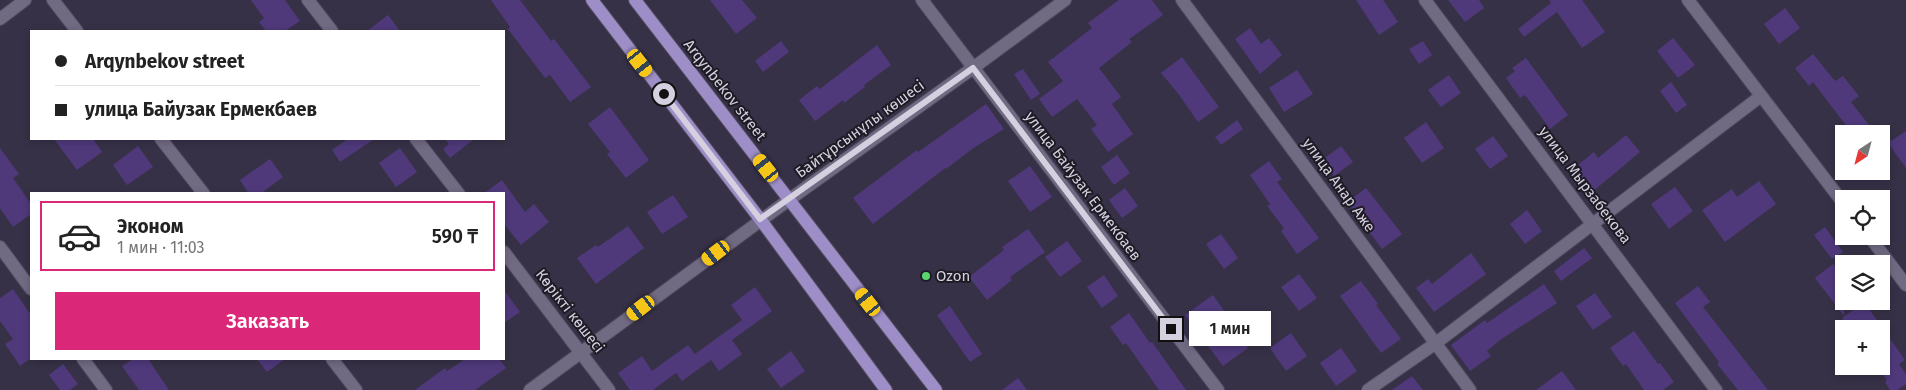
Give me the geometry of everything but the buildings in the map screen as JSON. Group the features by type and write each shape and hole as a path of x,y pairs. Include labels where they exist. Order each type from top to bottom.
{"main road":[{"path":"592,0 760,219 886,390"},
{"name":"Arqynbekov street","path":"635,0 936,390"}],"street":[{"path":"0,19 25,0"},
{"path":"53,0 76,30"},
{"path":"308,0 331,30"},
{"name":"улица Байузак Ермекбаев","path":"922,0 1218,390"},
{"name":"Байтұрсынұлы көшесі","path":"530,390 760,219 973,68 1065,0"},
{"name":"улица Анар Аже","path":"1182,0 1470,390"},
{"name":"улица Мырзабекова","path":"1426,0 1716,390"},
{"path":"1688,0 1835,192"},
{"path":"1368,390 1436,344 1761,96"},
{"path":"162,140 202,192"},
{"path":"417,140 456,192"},
{"path":"1876,245 1905,283"},
{"path":"0,247 30,288"},
{"name":"Көрікті көшесі","path":"505,253 609,390"},
{"path":"84,360 106,390"},
{"path":"333,360 356,390"}],"place":[{"name":"Ozon","path":"926,276"}],"route":[{"path":"664,94 760,219 973,68 1171,329"}]}
